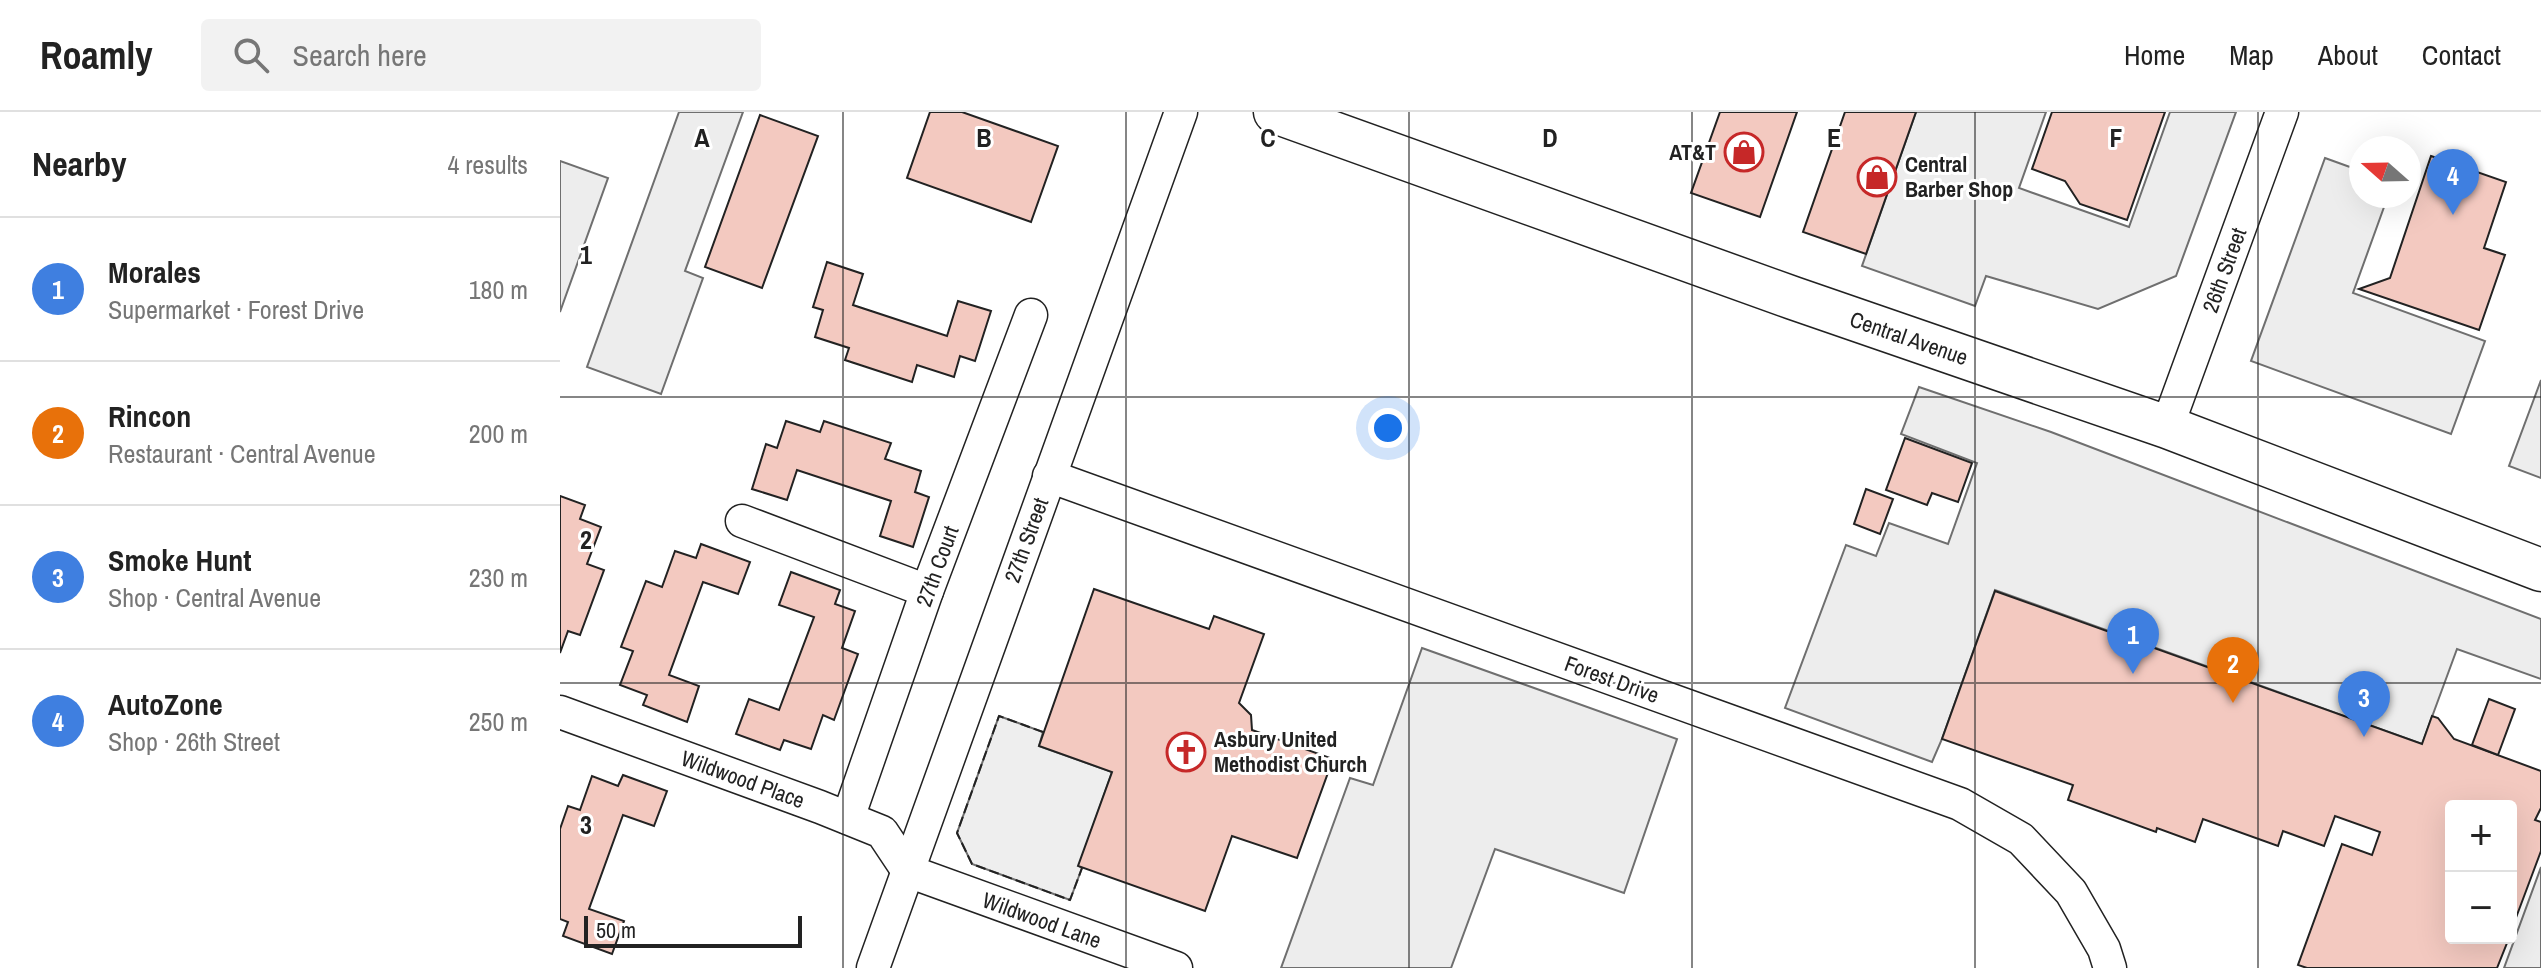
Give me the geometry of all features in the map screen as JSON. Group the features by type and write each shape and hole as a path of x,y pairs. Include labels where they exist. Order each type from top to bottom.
{"main road":[{"name":"Central Avenue","path":"1275,112 1807,303 2167,427 2541,570"}],"street":[{"name":"27th Street","path":"873,968 1181,112"},
{"name":"26th Street","path":"2167,427 2282,112"},
{"name":"27th Court","path":"848,818 927,591 1031,315"},
{"name":"Forest Drive","path":"1049,476 1960,804 2021,839 2071,892 2104,949 2110,968"},
{"path":"742,521 927,591"},
{"name":"Wildwood Place","path":"560,712 882,832 908,871"},
{"name":"Wildwood Lane","path":"908,871 1176,968"}],"shaded area":[{"path":"679,112 743,112 685,271 703,278 661,394 587,367"},
{"path":"1916,112 2046,112 2019,188 2129,227 2170,112 2236,112 2176,276 2098,309 1986,276 1975,306 1862,266"},
{"path":"2325,158 2349,167 2349,208 2384,208 2353,293 2485,341 2451,434 2251,361"},
{"path":"560,161 608,178 560,312"},
{"path":"2541,380 2541,478 2509,466"},
{"path":"1919,387 2051,432 2541,619 2541,679 2457,649 2422,744 1995,590 1932,762 1785,708 1846,545 1876,556 1889,523 1948,544 1977,463 1901,434"},
{"path":"1422,648 1677,739 1624,893 1495,849 1451,968 1281,968 1350,778 1373,785"},
{"path":"999,716 1043,732 1039,746 1112,772 1070,900 972,864 957,833"},
{"path":"2541,867 2541,968 2504,968 2513,944 2517,944 2517,933"}],"building":[{"path":"930,112 962,112 1058,146 1031,222 907,178"},
{"name":"AT&T","path":"1720,112 1797,112 1760,217 1691,193"},
{"path":"1845,112 1916,112 1866,254 1803,232"},
{"path":"2052,112 2165,112 2127,220 2080,204 2065,181 2032,169"},
{"path":"760,115 818,136 762,288 705,267"},
{"path":"2431,156 2506,182 2484,248 2505,255 2479,330 2359,289 2390,278 2414,208 2421,208 2421,186"},
{"path":"827,262 863,274 853,305 947,336 958,301 991,311 975,361 960,356 954,377 917,365 912,382 845,360 849,348 815,337 823,310 813,307"},
{"path":"786,421 820,432 824,421 891,443 885,459 921,471 915,492 929,497 913,547 880,536 891,501 797,470 787,500 752,489 766,444 777,448"},
{"path":"1905,438 1972,463 1958,502 1932,493 1927,505 1886,490"},
{"path":"1866,489 1893,499 1880,534 1854,524"},
{"path":"560,496 585,505 580,519 601,527 587,564 604,570 580,635 568,631 560,653"},
{"path":"701,544 750,562 738,594 703,582 669,675 699,686 687,722 643,705 647,695 620,685 633,651 621,647 646,581 662,587 675,551 696,558"},
{"path":"791,572 840,590 835,604 855,611 842,648 858,654 834,720 823,715 811,749 784,740 780,750 736,734 749,699 779,710 814,617 779,605"},
{"name":"Asbury United Methodist Church","path":"1094,589 1209,629 1214,616 1264,634 1239,703 1251,715 1252,730 1333,759 1297,858 1232,836 1205,911 1078,866 1112,772 1039,746"},
{"path":"1995,591 2422,744 2432,716 2438,718 2454,739 2541,771 2541,808 2535,820 2541,822 2541,851 2517,915 2517,800 2445,800 2445,944 2507,944 2497,968 2307,968 2298,965 2342,844 2372,855 2380,832 2335,816 2324,846 2283,831 2278,846 2203,819 2195,842 2157,828 2156,832 2068,800 2073,785 1942,739"},
{"path":"2489,699 2515,709 2498,755 2472,745"},
{"path":"623,775 667,791 654,826 623,815 589,909 624,921 612,954 563,936 568,922 560,919 560,829 568,806 580,810 592,776 618,786"}],"fence":[{"path":"1043,732 999,716 957,833 972,864 1070,900 1082,868"}],"place":[{"name":"AT&T","path":"1744,152"},
{"name":"Central Barber Shop","path":"1877,177"},
{"name":"AutoZone","path":"2453,215"},
{"name":"Morales","path":"2133,674"},
{"name":"Rincon","path":"2233,703"},
{"name":"Smoke Hunt","path":"2364,737"},
{"name":"Asbury United Methodist Church","path":"1186,752"}]}
